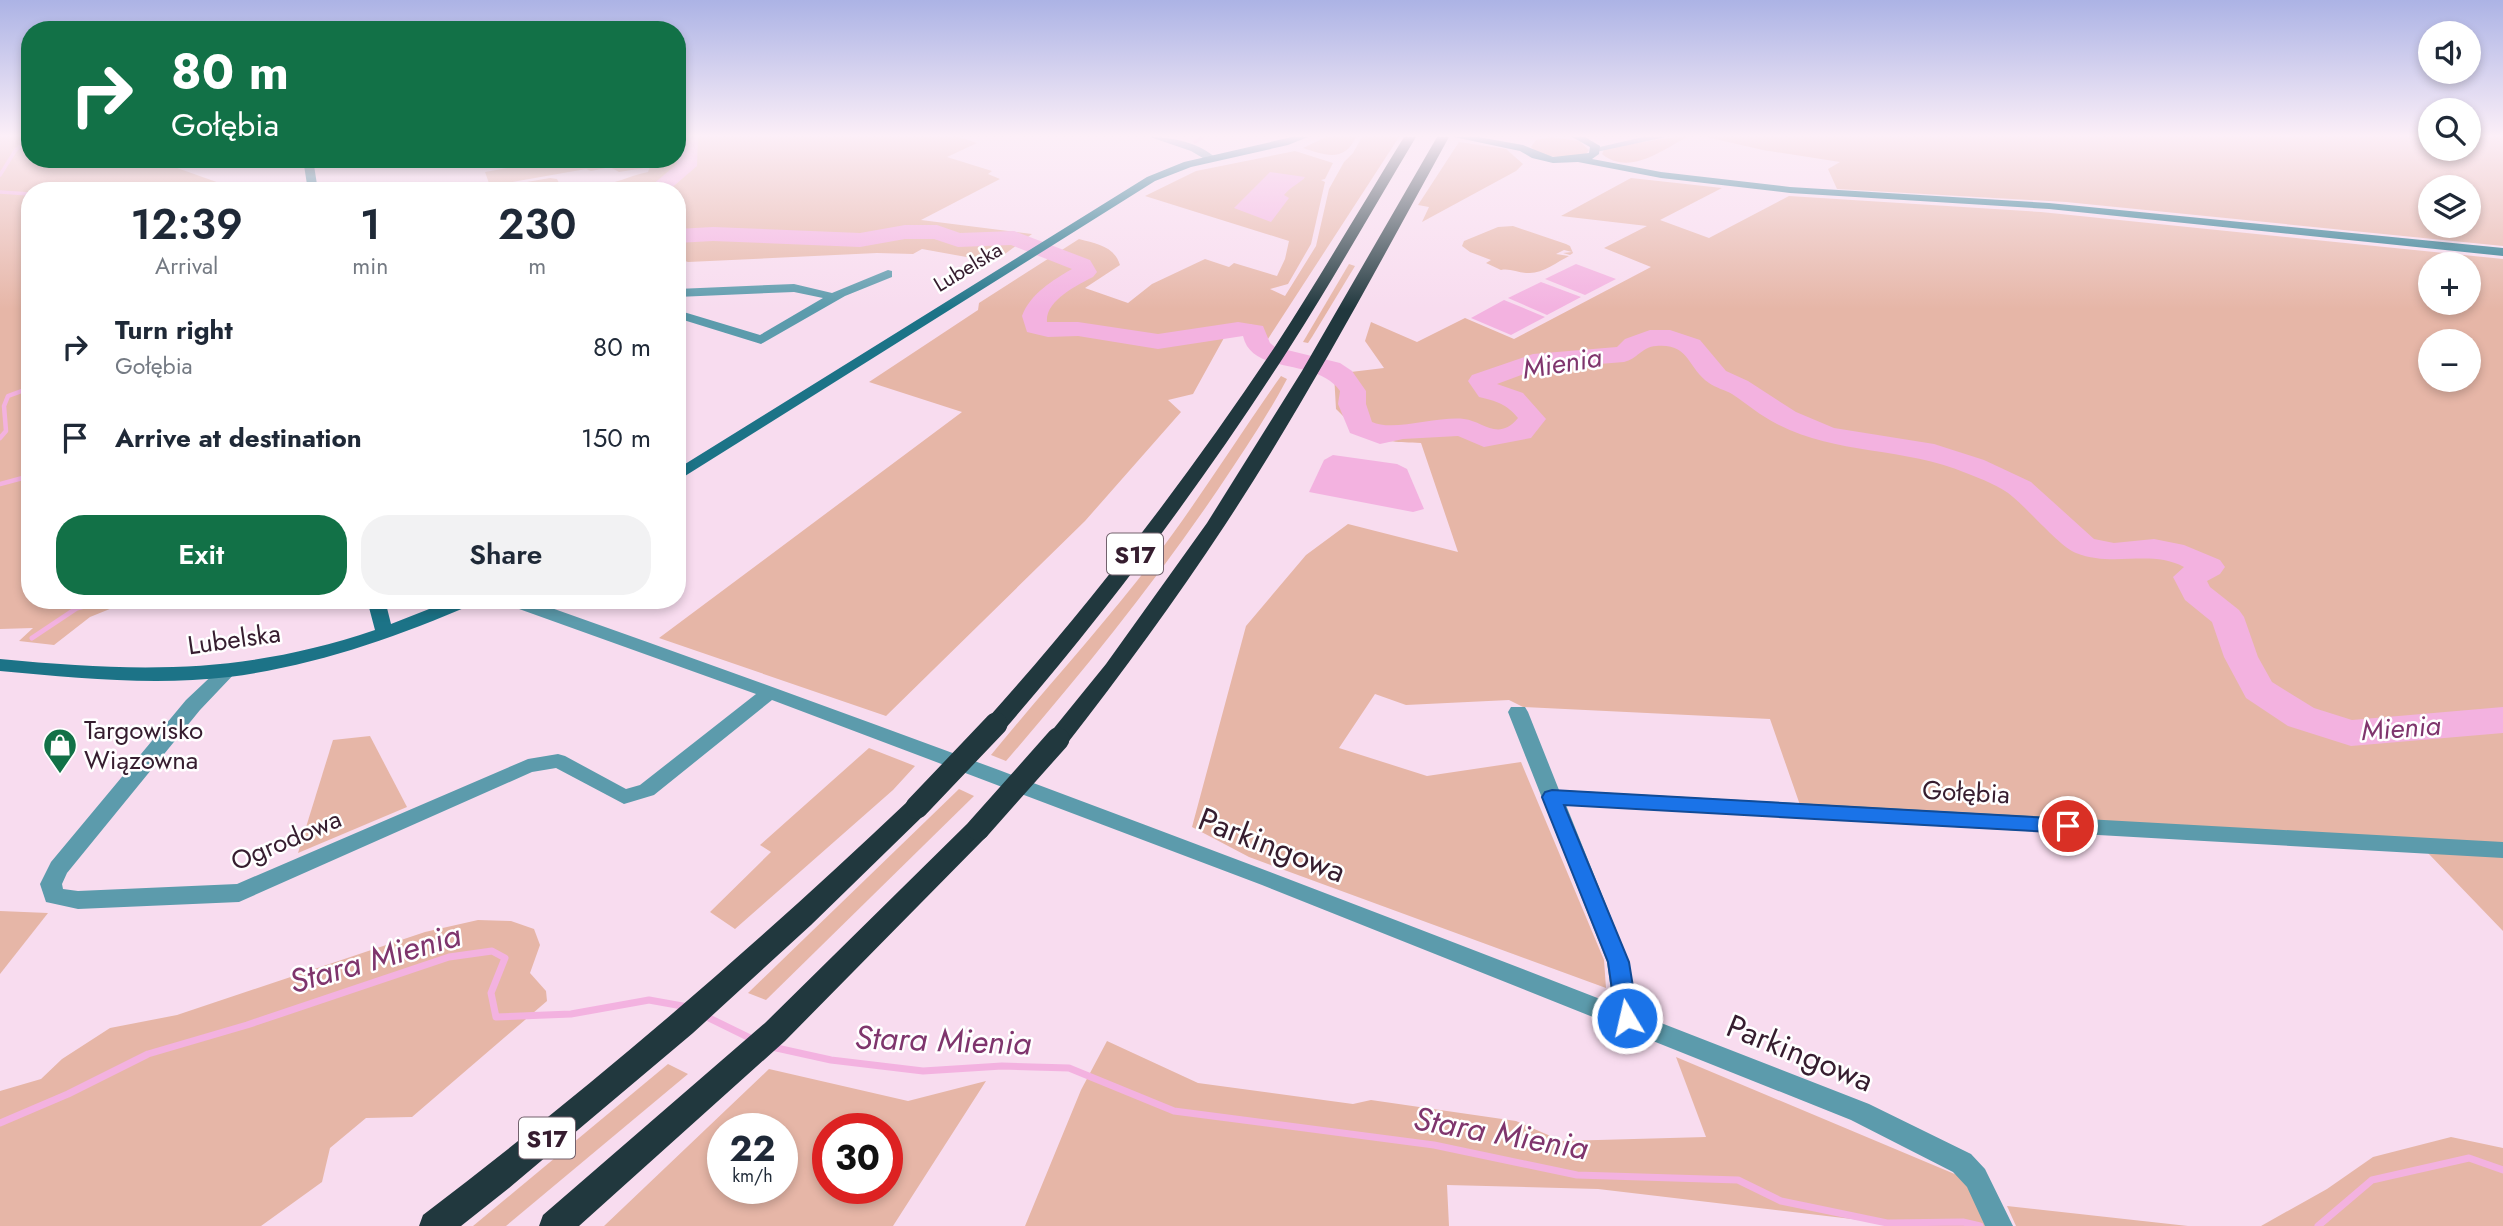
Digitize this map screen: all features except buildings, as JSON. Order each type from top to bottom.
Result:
[{"type":"highway","name":"S17","points":[[435,1226],[656,1047],[778,939],[917,807],[996,724],[1099,603],[1263,376],[1376,194]]},
{"type":"highway","name":"S17","points":[[555,1226],[686,1112],[846,963],[978,829],[1102,687],[1160,609],[1249,472],[1411,194]]},
{"type":"main road","name":"Lubelska","points":[[686,470],[1129,194]]},
{"type":"main road","points":[[1858,194],[2049,206],[2503,252]]},
{"type":"main road","points":[[378,609],[385,634]]},
{"type":"main road","name":"Lubelska","points":[[0,665],[64,671],[228,671],[385,634],[445,609]]},
{"type":"street","points":[[686,317],[761,340],[855,286],[870,284],[888,274]]},
{"type":"street","points":[[686,293],[794,288],[834,297]]},
{"type":"street","name":"Parkingowa","points":[[536,609],[770,692],[1270,879],[1860,1112],[1962,1163],[1976,1178],[1999,1226]]},
{"type":"street","name":"Ogrodowa","points":[[228,671],[189,711],[59,868],[51,884],[54,896],[78,900],[239,893],[528,766],[558,761],[624,797],[634,796],[647,790],[770,692]]},
{"type":"street","points":[[1518,712],[1618,962],[1627,1018]]},
{"type":"street","name":"Gołębia","points":[[1552,797],[2503,850]]},
{"type":"shaded area","points":[[0,194],[21,194],[21,609],[110,609],[90,617],[54,645],[19,641],[33,628],[0,629]]},
{"type":"shaded area","points":[[686,194],[971,194],[921,220],[1032,234],[994,262],[922,249],[913,254],[877,253],[688,262]]},
{"type":"shaded area","points":[[1248,194],[1285,194],[1289,198],[1271,222],[1234,208]]},
{"type":"shaded area","points":[[1322,194],[1311,244],[1288,284],[1270,289],[1285,296],[1316,246],[1328,194],[1362,194],[1266,342],[1250,324],[1230,327],[1193,394],[1168,400],[1181,412],[1085,521],[886,716],[659,638],[962,412],[869,382],[978,310],[979,303],[1079,239],[1109,250],[1120,265],[1085,288],[1128,303],[1152,284],[1205,259],[1229,267],[1234,263],[1277,276],[1289,241],[1145,196]]},
{"type":"shaded area","points":[[1425,194],[1473,194],[1422,222],[1429,207],[1418,205]]},
{"type":"shaded area","points":[[1601,194],[1710,194],[1660,220],[1709,238],[1789,196],[2041,212],[2434,252],[2418,252],[2418,315],[2481,315],[2481,257],[2503,259],[2503,844],[1800,805],[1770,719],[1523,707],[1509,700],[1406,705],[1375,694],[1339,748],[1427,776],[1521,762],[1604,960],[1606,988],[1249,857],[1192,827],[1246,626],[1306,555],[1348,524],[1458,552],[1421,443],[1374,438],[1357,428],[1336,409],[1334,374],[1384,368],[1365,341],[1371,322],[1417,342],[1465,318],[1514,339],[1651,267],[1604,248],[1647,226],[1561,216]]},
{"type":"shaded area","points":[[1929,194],[2418,194],[2418,237],[2066,202]]},
{"type":"shaded area","points":[[2481,194],[2503,194],[2503,246],[2424,238],[2481,238]]},
{"type":"shaded area","points":[[1513,226],[1566,244],[1573,253],[1563,253],[1572,252],[1564,250],[1556,254],[1569,256],[1544,270],[1524,273],[1501,270],[1486,263],[1491,260],[1462,246],[1464,241],[1498,227]]},
{"type":"shaded area","points":[[1349,264],[1355,266],[1308,343],[1303,342]]},
{"type":"shaded area","points":[[1576,264],[1616,279],[1585,295],[1545,279]]},
{"type":"shaded area","points":[[1541,282],[1581,297],[1547,315],[1508,298]]},
{"type":"shaded area","points":[[1504,300],[1545,317],[1511,335],[1471,318]]},
{"type":"shaded area","points":[[1281,376],[1287,379],[1254,434],[1194,524],[1143,593],[1006,761],[991,755],[1154,559]]},
{"type":"shaded area","points":[[1333,455],[1397,464],[1407,469],[1424,509],[1413,512],[1309,492],[1324,460]]},
{"type":"shaded area","points":[[370,736],[407,807],[298,853],[333,740]]},
{"type":"shaded area","points":[[869,748],[915,766],[893,790],[735,929],[710,912],[771,852],[760,845]]},
{"type":"shaded area","points":[[959,789],[974,796],[766,1000],[748,993]]},
{"type":"shaded area","points":[[2427,852],[2503,856],[2503,931]]},
{"type":"shaded area","points":[[0,911],[48,913],[0,974]]},
{"type":"shaded area","points":[[478,920],[511,921],[534,929],[540,945],[530,973],[546,991],[547,1001],[412,1117],[366,1118],[330,1148],[322,1182],[261,1226],[0,1226],[0,1091],[41,1079],[62,1059],[110,1028],[177,1015],[425,932]]},
{"type":"shaded area","points":[[1107,1041],[1198,1083],[1353,1104],[1371,1100],[1516,1121],[1562,1141],[1706,1137],[1676,1057],[1957,1175],[1974,1193],[1988,1226],[1911,1226],[1598,1189],[1447,1185],[1449,1226],[1025,1226],[1081,1090]]},
{"type":"shaded area","points":[[668,1064],[688,1074],[506,1226],[473,1226]]},
{"type":"shaded area","points":[[769,1069],[908,1101],[986,1081],[893,1226],[604,1226],[707,1128],[707,1204],[798,1204],[798,1113],[723,1113]]},
{"type":"shaded area","points":[[2451,1137],[2503,1148],[2503,1226],[2261,1226],[2327,1189],[2373,1157]]},
{"type":"shaded area","points":[[2007,1206],[2188,1226],[2016,1226]]},
{"type":"waterway","name":"Mienia","points":[[686,236],[713,234],[860,240],[905,232],[937,232],[958,240],[1014,238],[1082,265],[1085,272],[1064,284],[1041,303],[1034,316],[1036,327],[1078,329],[1158,342],[1248,329],[1254,331],[1258,347],[1266,352],[1331,369],[1343,377],[1353,391],[1352,404],[1360,427],[1380,436],[1403,431],[1463,427],[1484,439],[1521,432],[1532,419],[1527,412],[1514,399],[1488,391],[1481,381],[1533,362],[1624,354],[1634,344],[1650,338],[1670,338],[1691,345],[1717,377],[1739,387],[1786,418],[1827,435],[1934,453],[1974,466],[2021,488],[2084,546],[2114,552],[2154,548],[2184,554],[2209,567],[2189,577],[2197,593],[2227,617],[2241,657],[2259,690],[2301,717],[2351,733],[2503,720]]},
{"type":"waterway","name":"Stara Mienia","points":[[0,438],[6,431],[4,406],[8,396],[21,391]]},
{"type":"waterway","name":"Stara Mienia","points":[[0,484],[21,478]]},
{"type":"waterway","name":"Stara Mienia","points":[[32,638],[76,609]]},
{"type":"waterway","name":"Stara Mienia","points":[[0,1123],[68,1094],[148,1054],[247,1025],[449,957],[492,951],[505,958],[491,993],[496,1017],[571,1014],[649,1000],[688,1007]]},
{"type":"waterway","name":"Stara Mienia","points":[[703,1015],[754,1040]]},
{"type":"waterway","name":"Stara Mienia","points":[[772,1047],[831,1060],[923,1071],[1002,1066],[1069,1068],[1174,1111],[1434,1145],[1577,1175],[1738,1180],[1781,1201],[1887,1223],[1963,1222],[1980,1226]]},
{"type":"waterway","name":"Stara Mienia","points":[[2318,1226],[2372,1180],[2469,1158],[2503,1170]]},
{"type":"place","name":"Targowisko Wiązowna","points":[[60,775]]},
{"type":"route","points":[[1627,1018],[1618,962],[1552,797],[2068,826]]}]
